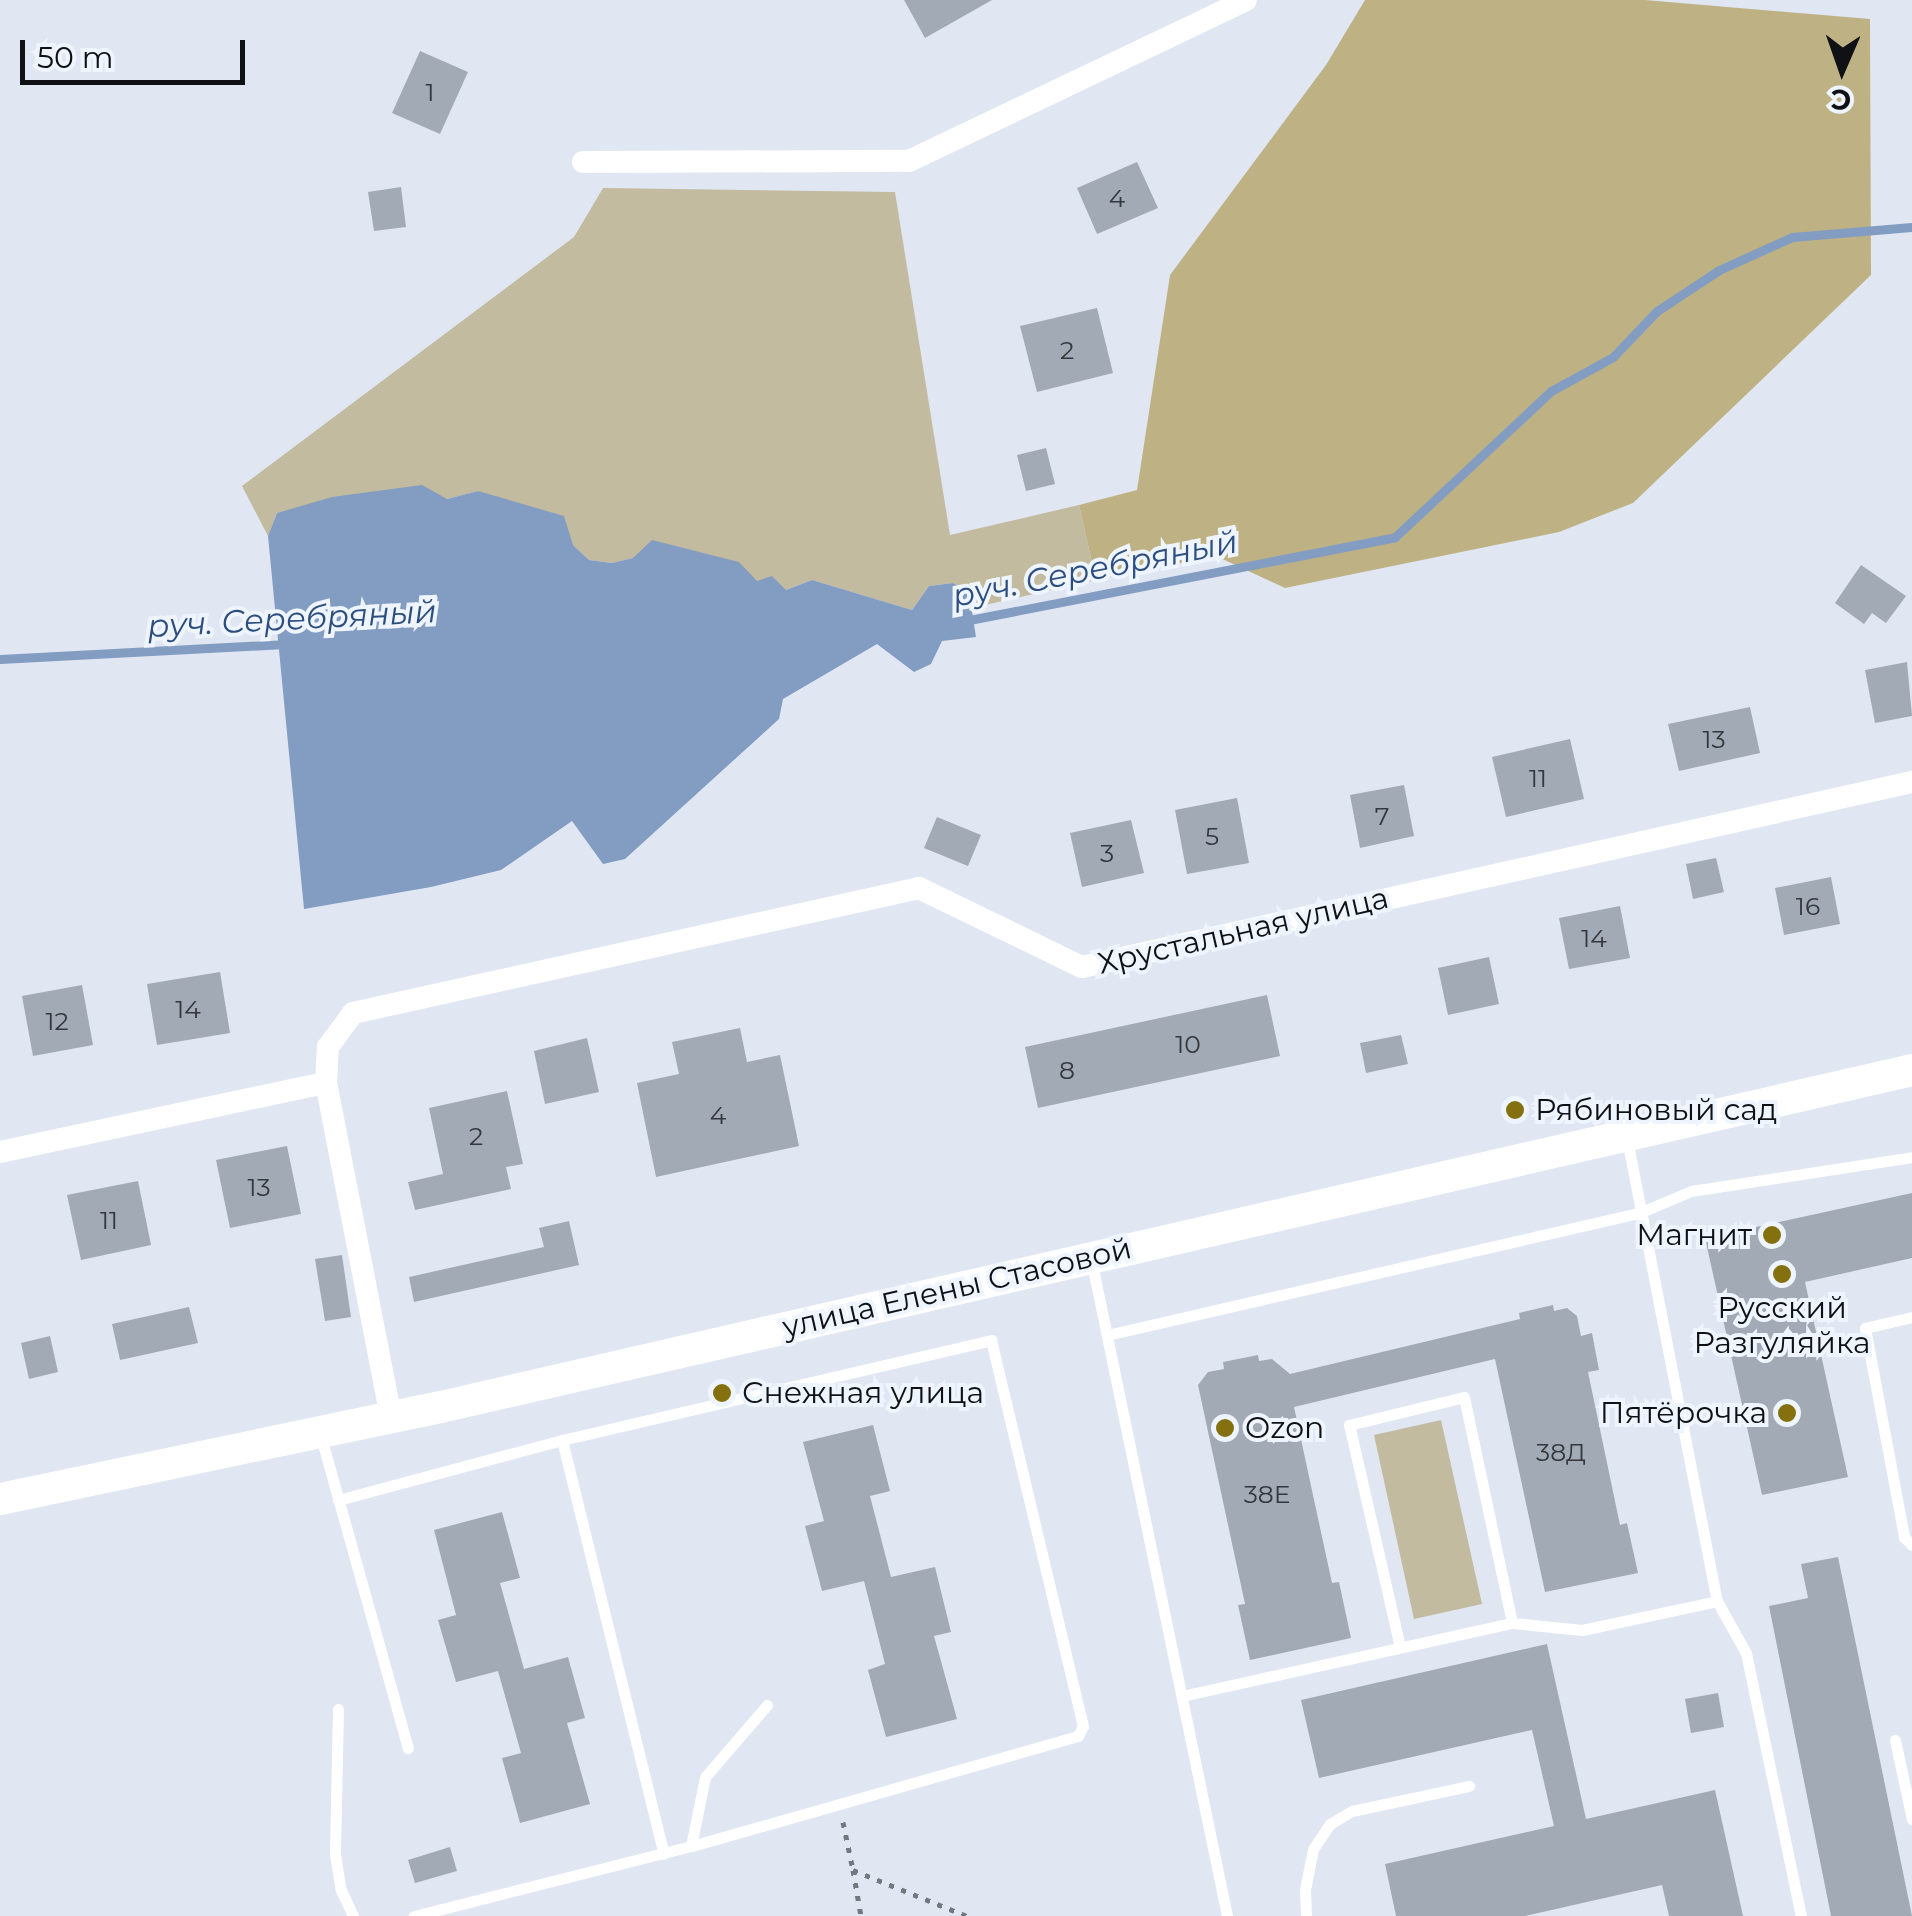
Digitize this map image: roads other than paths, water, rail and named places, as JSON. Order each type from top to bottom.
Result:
[{"type":"main road","name":"улица Елены Стасовой","points":[[0,1499],[320,1433],[1912,1070]]},
{"type":"street","points":[[583,162],[909,161],[1246,0]]},
{"type":"street","name":"Хрустальная улица","points":[[326,1083],[328,1047],[353,1013],[919,888],[1082,966],[1912,782]]},
{"type":"street","points":[[0,1152],[326,1083],[391,1417]]},
{"type":"lane","points":[[1626,1138],[1717,1601],[1746,1653],[1801,1916]]},
{"type":"lane","points":[[1107,1335],[1638,1213],[1690,1191],[1912,1157]]},
{"type":"lane","points":[[1091,1258],[1227,1916]]},
{"type":"lane","points":[[1912,1318],[1865,1328],[1904,1537],[1912,1545]]},
{"type":"lane","points":[[338,1500],[562,1440],[991,1340],[1083,1726],[1078,1736],[664,1854],[414,1916]]},
{"type":"lane","points":[[1400,1647],[1350,1425],[1464,1398],[1512,1624]]},
{"type":"lane","points":[[320,1433],[408,1748]]},
{"type":"lane","points":[[562,1440],[664,1854]]},
{"type":"lane","points":[[1182,1696],[1512,1624],[1582,1630],[1717,1601]]},
{"type":"lane","points":[[691,1846],[705,1777],[766,1705]]},
{"type":"lane","points":[[338,1709],[334,1854],[341,1890],[353,1916]]},
{"type":"lane","points":[[1894,1740],[1912,1819]]},
{"type":"lane","points":[[1306,1916],[1305,1890],[1313,1849],[1330,1824],[1352,1811],[1469,1786]]},
{"type":"water","points":[[422,485],[447,499],[478,491],[564,516],[573,545],[589,560],[612,563],[633,558],[652,540],[739,562],[757,581],[772,576],[786,590],[812,580],[912,610],[929,586],[953,583],[969,592],[976,637],[942,641],[931,664],[914,672],[877,644],[783,699],[779,719],[625,859],[603,864],[572,821],[501,870],[431,887],[304,909],[268,536],[277,513],[332,497]]},
{"type":"waterway","name":"руч. Серебряный","points":[[964,621],[1395,537],[1551,391],[1613,357],[1657,311],[1719,270],[1792,237],[1912,227]]},
{"type":"waterway","name":"руч. Серебряный","points":[[0,659],[289,644]]},
{"type":"place","name":"Рябиновый сад","points":[[1515,1110]]},
{"type":"place","name":"Магнит","points":[[1772,1235]]},
{"type":"place","name":"Русский Разгуляйка","points":[[1782,1274]]},
{"type":"place","name":"Снежная улица","points":[[722,1393]]},
{"type":"place","name":"Пятёрочка","points":[[1787,1413]]},
{"type":"place","name":"Ozon","points":[[1225,1428]]}]
